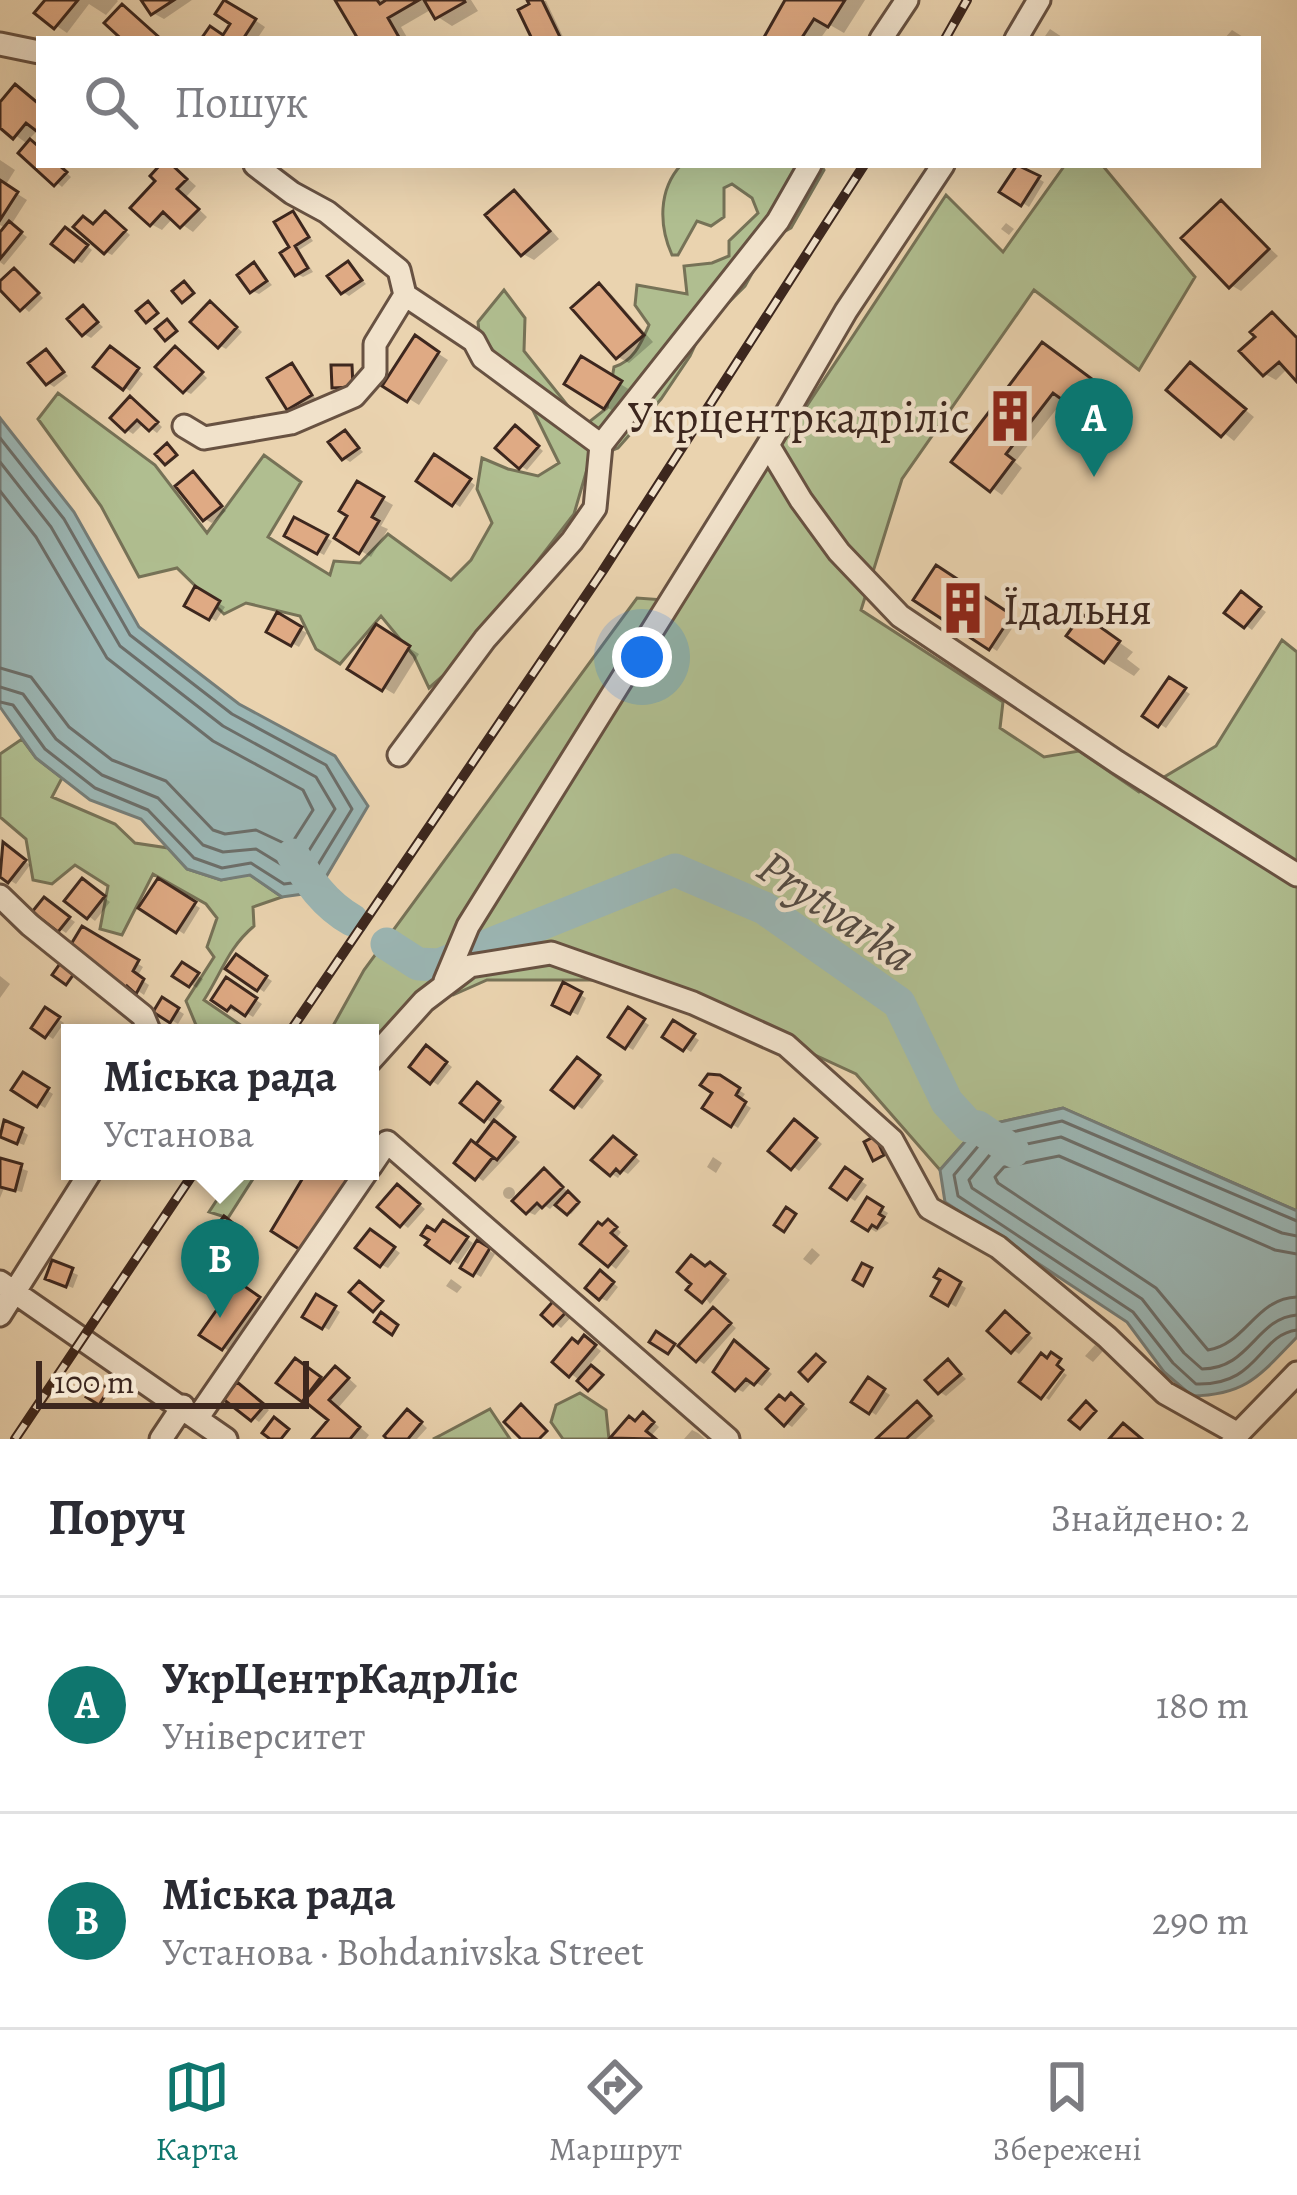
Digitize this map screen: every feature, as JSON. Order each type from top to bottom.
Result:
[{"type":"street","points":[[883,36],[907,0]]},
{"type":"street","points":[[1018,36],[1039,0]]},
{"type":"street","points":[[0,44],[36,51]]},
{"type":"street","points":[[259,168],[327,212],[398,270],[405,295],[474,341],[483,358],[601,445]]},
{"type":"street","points":[[399,755],[485,639],[572,541],[595,508],[601,445],[778,221],[808,168]]},
{"type":"street","points":[[447,977],[459,942],[768,445],[845,311],[942,168]]},
{"type":"street","points":[[184,426],[204,438],[291,423],[354,396],[375,372],[375,344],[405,295]]},
{"type":"street","points":[[768,445],[801,500],[859,578],[900,616],[1297,875]]},
{"type":"street","points":[[0,896],[146,1024]]},
{"type":"street","points":[[379,1051],[447,977],[470,966],[550,953],[693,1004],[787,1046],[892,1140],[929,1208],[998,1247],[1166,1393],[1235,1437],[1297,1373]]},
{"type":"street","points":[[379,1134],[728,1439]]},
{"type":"street","points":[[379,1153],[387,1142]]},
{"type":"street","points":[[0,1315],[8,1287],[85,1180]]},
{"type":"street","points":[[161,1439],[190,1412],[360,1180]]},
{"type":"street","points":[[8,1287],[226,1439]]},
{"type":"green space","points":[[679,168],[824,170],[791,228],[771,239],[745,286],[703,328],[661,399],[618,448],[590,459],[574,514],[461,660],[429,688],[414,656],[381,616],[340,664],[316,649],[300,616],[246,603],[224,614],[177,568],[139,577],[101,506],[38,419],[58,393],[155,465],[207,533],[264,455],[301,482],[268,537],[330,575],[334,561],[360,563],[388,534],[451,580],[471,560],[492,523],[477,489],[482,458],[538,476],[559,463],[523,390],[479,332],[478,322],[504,290],[525,318],[524,351],[584,426],[607,408],[614,367],[632,356],[649,325],[635,305],[637,285],[687,294],[684,266],[729,256],[729,241],[758,213],[752,198],[732,184],[724,188],[724,217],[711,226],[697,221],[678,255],[672,255],[663,208]]},
{"type":"green space","points":[[1063,168],[1105,168],[1195,277],[1139,370],[1034,290],[902,479],[861,610],[1003,702],[1000,728],[1044,757],[1079,751],[1139,792],[1216,746],[1282,640],[1297,652],[1297,1211],[1063,1108],[978,1127],[940,1170],[856,1074],[624,967],[615,980],[487,980],[453,995],[428,986],[379,1044],[379,1024],[334,1024],[364,970],[637,598],[678,601],[946,195],[1003,252]]},
{"type":"green space","points":[[22,739],[36,758],[62,778],[52,797],[115,824],[135,843],[168,848],[187,869],[221,880],[249,874],[282,897],[253,907],[254,926],[232,952],[204,1000],[239,1024],[196,1024],[186,1001],[214,957],[207,947],[217,918],[206,904],[153,874],[122,935],[100,929],[108,886],[75,865],[52,884],[33,880],[26,839],[0,817],[0,754]]},
{"type":"green space","points":[[230,1180],[252,1180],[228,1218],[209,1212]]},
{"type":"green space","points":[[580,1393],[606,1410],[609,1439],[563,1439],[551,1422],[556,1405]]},
{"type":"green space","points":[[490,1409],[510,1439],[433,1439],[441,1435]]},
{"type":"water","points":[[0,418],[74,512],[139,627],[239,704],[335,756],[368,806],[317,892],[282,897],[250,875],[221,880],[187,869],[141,819],[90,800],[36,758],[0,707]]},
{"type":"water","points":[[1063,1108],[1297,1211],[1297,1337],[1251,1380],[1226,1392],[1192,1396],[1164,1372],[1127,1322],[945,1202],[940,1170],[978,1127]]},
{"type":"building","points":[[45,0],[78,0],[54,29],[34,13]]},
{"type":"building","points":[[141,0],[174,0],[151,15]]},
{"type":"building","points":[[224,0],[256,19],[245,36],[203,36],[210,26],[223,35],[230,24],[215,14]]},
{"type":"building","points":[[335,0],[377,0],[380,4],[419,0],[388,18],[398,36],[356,36]]},
{"type":"building","points":[[424,0],[464,0],[465,2],[435,19]]},
{"type":"building","points":[[527,0],[542,0],[560,36],[531,36],[518,10],[529,4]]},
{"type":"building","points":[[785,0],[845,0],[828,27],[814,19],[803,36],[765,36]]},
{"type":"building","points":[[122,4],[158,36],[118,36],[104,23]]},
{"type":"building","points":[[15,84],[36,102],[36,131],[26,123],[13,139],[0,128],[0,102]]},
{"type":"building","points":[[30,139],[36,144],[36,168],[67,172],[54,186],[18,153]]},
{"type":"building","points":[[157,168],[175,168],[187,179],[177,189],[199,209],[180,228],[163,212],[150,226],[130,208],[155,181],[150,176]]},
{"type":"building","points":[[1015,168],[1040,176],[1021,206],[999,192]]},
{"type":"building","points":[[0,180],[18,192],[0,220]]},
{"type":"building","points":[[514,190],[550,231],[521,256],[485,215]]},
{"type":"building","points":[[1221,200],[1269,249],[1229,288],[1181,238]]},
{"type":"building","points":[[105,211],[126,230],[104,254],[73,227],[83,216],[93,224]]},
{"type":"building","points":[[293,211],[309,237],[295,246],[308,268],[295,276],[280,253],[289,247],[274,222]]},
{"type":"building","points":[[9,221],[22,232],[0,259],[0,232]]},
{"type":"building","points":[[65,227],[88,245],[74,262],[51,244]]},
{"type":"building","points":[[348,261],[362,280],[341,294],[327,276]]},
{"type":"building","points":[[254,262],[267,281],[250,293],[237,275]]},
{"type":"building","points":[[14,268],[39,293],[20,311],[0,290],[0,281]]},
{"type":"building","points":[[184,281],[194,293],[182,303],[172,291]]},
{"type":"building","points":[[599,283],[644,335],[616,359],[571,308]]},
{"type":"building","points":[[148,301],[158,313],[146,323],[136,311]]},
{"type":"building","points":[[210,301],[237,327],[218,348],[190,322]]},
{"type":"building","points":[[83,305],[98,322],[82,336],[67,319]]},
{"type":"building","points":[[1272,312],[1297,338],[1297,382],[1279,362],[1263,376],[1239,351],[1255,337],[1250,332]]},
{"type":"building","points":[[167,319],[177,331],[165,341],[155,329]]},
{"type":"building","points":[[415,335],[439,352],[407,402],[382,386]]},
{"type":"building","name":"Укрцентркадріліс","points":[[1042,342],[1096,382],[1075,409],[1053,393],[1006,454],[1014,460],[990,492],[951,462]]},
{"type":"building","points":[[110,346],[139,368],[123,390],[93,367]]},
{"type":"building","points":[[175,346],[203,372],[183,393],[155,367]]},
{"type":"building","points":[[46,349],[64,372],[46,385],[28,363]]},
{"type":"building","points":[[581,356],[622,381],[604,409],[564,384]]},
{"type":"building","points":[[1190,362],[1246,409],[1221,437],[1166,390]]},
{"type":"building","points":[[292,363],[312,395],[287,410],[267,378]]},
{"type":"building","points":[[331,365],[352,365],[353,387],[332,388]]},
{"type":"building","points":[[130,396],[158,422],[149,431],[137,420],[125,432],[110,418]]},
{"type":"building","points":[[515,425],[539,446],[519,469],[495,448]]},
{"type":"building","points":[[345,430],[359,448],[342,460],[328,442]]},
{"type":"building","points":[[167,443],[177,455],[165,465],[155,454]]},
{"type":"building","points":[[434,454],[471,479],[452,506],[416,481]]},
{"type":"building","points":[[193,471],[222,506],[203,521],[175,486]]},
{"type":"building","points":[[357,481],[384,497],[372,517],[379,521],[359,554],[334,538],[347,516],[339,511]]},
{"type":"building","points":[[294,517],[328,535],[317,554],[284,536]]},
{"type":"building","name":"Їдальня","points":[[936,565],[1012,615],[989,650],[913,600]]},
{"type":"building","points":[[195,586],[220,601],[209,620],[184,606]]},
{"type":"building","points":[[1241,591],[1261,607],[1244,628],[1224,613]]},
{"type":"building","points":[[277,612],[302,627],[291,646],[266,632]]},
{"type":"building","points":[[1082,614],[1120,641],[1104,663],[1066,636]]},
{"type":"building","points":[[376,624],[410,646],[382,691],[347,669]]},
{"type":"building","points":[[1169,677],[1186,688],[1158,727],[1142,716]]},
{"type":"building","points":[[3,842],[26,860],[8,883],[0,877]]},
{"type":"building","points":[[82,878],[105,896],[87,919],[64,901]]},
{"type":"building","points":[[158,878],[196,902],[176,933],[138,908]]},
{"type":"building","points":[[44,897],[70,917],[58,932],[32,912]]},
{"type":"building","points":[[82,926],[139,960],[133,971],[144,979],[136,994],[127,986],[124,991],[70,946]]},
{"type":"building","points":[[236,954],[267,976],[257,991],[225,969]]},
{"type":"building","points":[[64,958],[78,968],[66,985],[52,975]]},
{"type":"building","points":[[182,962],[199,973],[189,987],[172,976]]},
{"type":"building","points":[[226,977],[257,998],[245,1016],[211,1000]]},
{"type":"building","points":[[563,982],[582,992],[570,1014],[552,1005]]},
{"type":"building","points":[[162,997],[179,1008],[170,1023],[153,1012]]},
{"type":"building","points":[[45,1007],[60,1017],[45,1038],[31,1028]]},
{"type":"building","points":[[628,1007],[645,1019],[625,1049],[608,1037]]},
{"type":"building","points":[[673,1020],[695,1034],[683,1051],[662,1037]]},
{"type":"building","points":[[426,1045],[447,1062],[430,1084],[409,1067]]},
{"type":"building","points":[[577,1057],[600,1075],[574,1108],[551,1090]]},
{"type":"building","points":[[23,1072],[49,1088],[37,1107],[11,1090]]},
{"type":"building","points":[[708,1074],[720,1075],[740,1088],[736,1095],[746,1102],[731,1127],[702,1108],[712,1093],[700,1085]]},
{"type":"building","points":[[477,1082],[500,1101],[484,1122],[460,1103]]},
{"type":"building","points":[[794,1119],[817,1138],[791,1170],[768,1151]]},
{"type":"building","points":[[4,1120],[23,1128],[17,1144],[0,1137]]},
{"type":"building","points":[[494,1120],[515,1137],[497,1160],[476,1144]]},
{"type":"building","points":[[613,1136],[636,1155],[620,1173],[616,1169],[610,1176],[591,1160]]},
{"type":"building","points":[[875,1136],[884,1155],[873,1161],[864,1142]]},
{"type":"building","points":[[471,1140],[493,1157],[475,1180],[454,1163]]},
{"type":"building","points":[[0,1158],[22,1164],[15,1191],[0,1187]]},
{"type":"building","points":[[845,1167],[862,1179],[847,1200],[830,1188]]},
{"type":"building","points":[[544,1168],[563,1187],[542,1208],[537,1203],[526,1214],[512,1201]]},
{"type":"building","points":[[302,1180],[351,1180],[302,1251],[271,1231]]},
{"type":"building","points":[[397,1184],[420,1204],[400,1227],[377,1207]]},
{"type":"building","points":[[568,1191],[579,1202],[567,1215],[555,1205]]},
{"type":"building","points":[[867,1197],[883,1207],[879,1214],[884,1217],[877,1228],[872,1225],[868,1231],[852,1221]]},
{"type":"building","points":[[786,1207],[796,1214],[784,1232],[774,1225]]},
{"type":"building","points":[[224,1216],[238,1227],[214,1260],[200,1249]]},
{"type":"building","points":[[608,1219],[617,1227],[611,1233],[626,1246],[608,1267],[580,1244],[598,1222],[602,1225]]},
{"type":"building","points":[[443,1220],[468,1237],[450,1263],[425,1245],[429,1240],[421,1235],[427,1226],[435,1231]]},
{"type":"building","points":[[370,1229],[395,1247],[380,1267],[355,1248]]},
{"type":"building","points":[[477,1240],[490,1248],[473,1276],[460,1268]]},
{"type":"building","points":[[691,1255],[725,1274],[702,1303],[686,1290],[691,1284],[677,1272]]},
{"type":"building","points":[[52,1260],[73,1268],[66,1287],[45,1279]]},
{"type":"building","points":[[862,1263],[872,1268],[863,1286],[853,1280]]},
{"type":"building","points":[[939,1269],[961,1282],[948,1306],[931,1296],[940,1280],[934,1277]]},
{"type":"building","points":[[600,1270],[614,1282],[599,1300],[585,1288]]},
{"type":"building","points":[[237,1281],[260,1297],[222,1350],[199,1335]]},
{"type":"building","points":[[359,1281],[383,1301],[373,1312],[349,1292]]},
{"type":"building","points":[[316,1294],[336,1306],[322,1329],[302,1317]]},
{"type":"building","points":[[557,1297],[569,1309],[553,1326],[541,1315]]},
{"type":"building","points":[[713,1307],[731,1323],[696,1362],[678,1346]]},
{"type":"building","points":[[1005,1311],[1029,1333],[1011,1353],[987,1331]]},
{"type":"building","points":[[381,1312],[398,1325],[392,1335],[374,1322]]},
{"type":"building","points":[[656,1331],[675,1344],[668,1354],[649,1342]]},
{"type":"building","points":[[584,1335],[596,1345],[569,1377],[552,1362],[572,1338],[578,1343]]},
{"type":"building","points":[[734,1340],[768,1369],[754,1385],[746,1379],[735,1391],[713,1372]]},
{"type":"building","points":[[1051,1352],[1061,1359],[1057,1365],[1063,1370],[1041,1399],[1019,1382],[1041,1353],[1047,1358]]},
{"type":"building","points":[[816,1354],[825,1362],[808,1381],[799,1372]]},
{"type":"building","points":[[295,1358],[321,1377],[302,1402],[276,1383]]},
{"type":"building","points":[[948,1359],[961,1374],[938,1394],[925,1380]]},
{"type":"building","points":[[591,1365],[603,1375],[588,1391],[577,1381]]},
{"type":"building","points":[[335,1366],[349,1378],[329,1400],[360,1427],[350,1439],[312,1439],[328,1420],[304,1401]]},
{"type":"building","points":[[868,1377],[885,1389],[869,1414],[851,1402]]},
{"type":"building","points":[[95,1381],[109,1389],[99,1405],[86,1397]]},
{"type":"building","points":[[237,1382],[265,1405],[251,1421],[223,1399]]},
{"type":"building","points":[[791,1393],[803,1404],[784,1426],[766,1409],[779,1395],[785,1400]]},
{"type":"building","points":[[917,1401],[931,1416],[906,1439],[876,1439]]},
{"type":"building","points":[[1086,1401],[1096,1411],[1080,1429],[1069,1420]]},
{"type":"building","points":[[521,1404],[547,1431],[539,1439],[521,1439],[504,1422]]},
{"type":"building","points":[[407,1409],[422,1422],[408,1439],[387,1439],[384,1436]]},
{"type":"building","points":[[643,1412],[654,1422],[646,1431],[656,1439],[610,1438],[629,1416],[635,1421]]},
{"type":"building","points":[[274,1417],[289,1429],[281,1439],[262,1433]]},
{"type":"building","points":[[1123,1423],[1142,1439],[1109,1439]]},
{"type":"waterway","name":"Prytvarka","points":[[293,855],[326,900],[352,920]]},
{"type":"waterway","name":"Prytvarka","points":[[387,944],[418,964],[439,965],[675,870],[764,908],[899,1003],[947,1102],[969,1126],[1013,1151]]},
{"type":"railway","points":[[947,36],[967,0]]},
{"type":"railway","points":[[295,1024],[602,572],[862,168]]},
{"type":"railway","points":[[15,1439],[189,1180]]},
{"type":"place","name":"Укрцентркадріліс","points":[[1010,416]]},
{"type":"place","name":"УкрЦентрКадрЛіс","points":[[1094,477]]},
{"type":"place","name":"Їдальня","points":[[963,608]]},
{"type":"place","name":"Міська рада","points":[[220,1318]]}]
